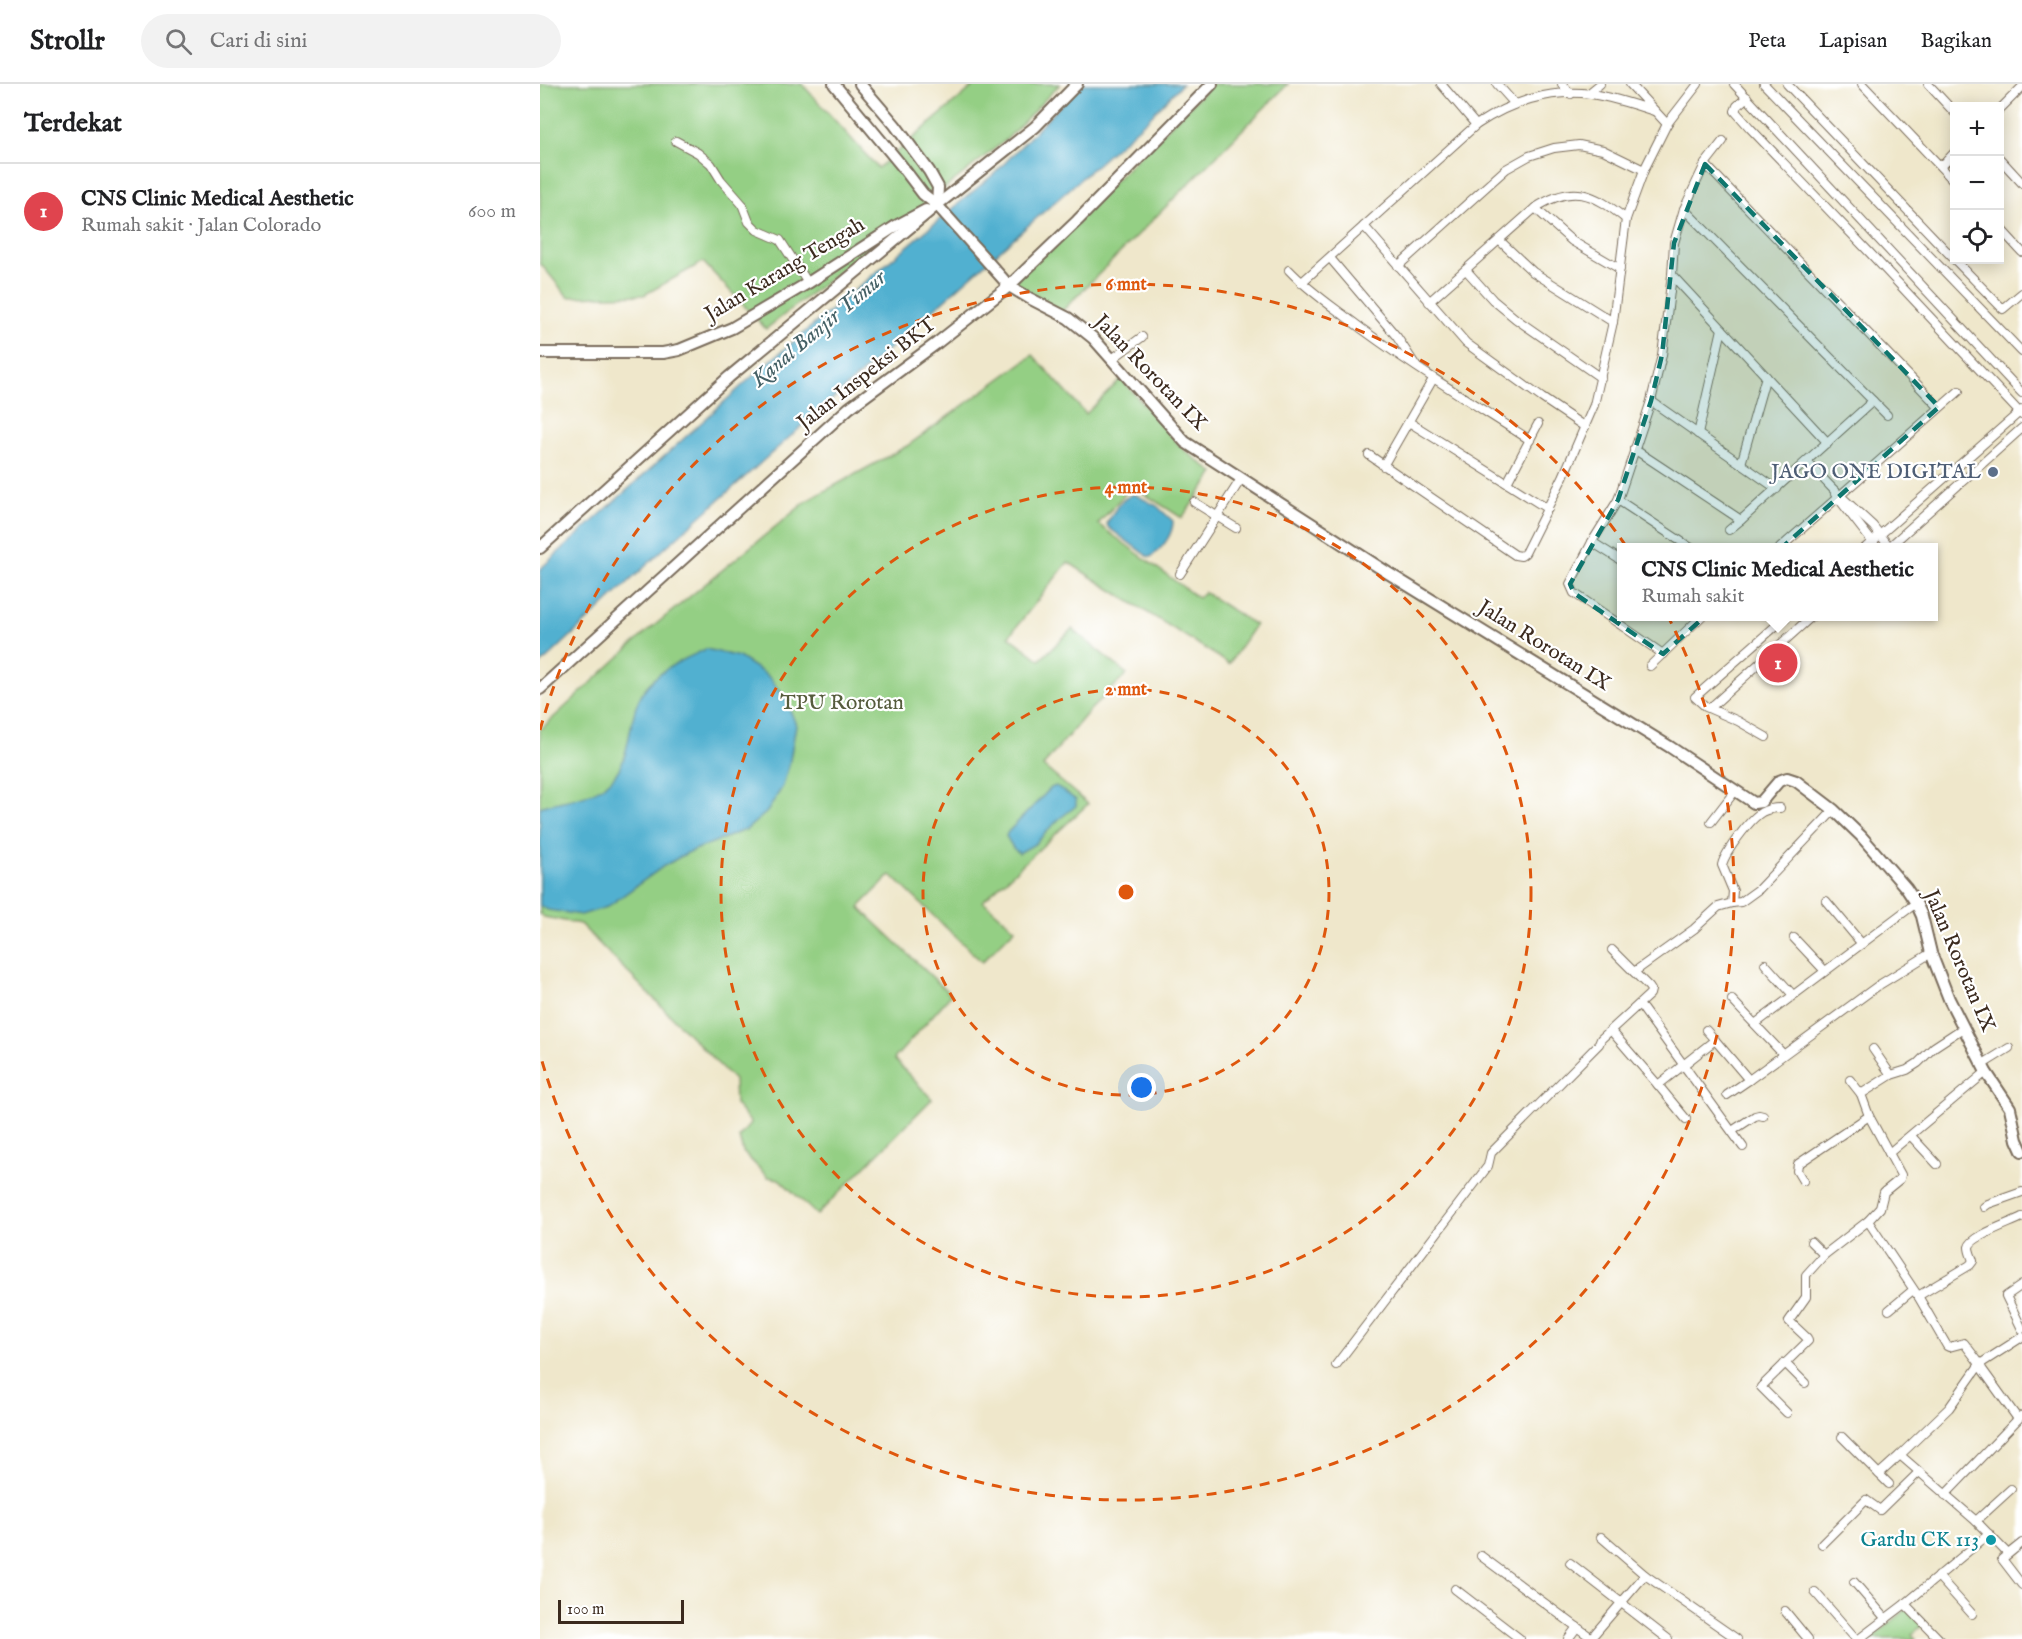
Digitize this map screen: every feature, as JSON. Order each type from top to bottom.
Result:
[{"type":"street","name":"Jalan Rorotan IX","points":[[834,84],[923,194],[937,205],[1006,283],[1068,318],[1093,338],[1185,441],[1388,573],[1670,747],[1754,803],[1759,803],[1779,781],[1787,778],[1796,781],[1834,810],[1889,866],[1916,903],[1922,916],[1930,953],[1947,993],[1984,1068],[2010,1108],[2018,1126],[2022,1151]]},
{"type":"street","points":[[860,84],[929,171],[938,187],[937,205]]},
{"type":"street","points":[[540,548],[729,377],[1035,127],[1077,84]]},
{"type":"street","name":"Jalan Inspeksi BKT","points":[[540,689],[849,408],[937,343],[1084,214],[1212,84]]},
{"type":"street","points":[[1441,84],[1476,125]]},
{"type":"street","points":[[1497,84],[1515,104]]},
{"type":"street","points":[[1562,84],[1571,94]]},
{"type":"street","points":[[1589,93],[1600,84]]},
{"type":"street","points":[[1630,84],[1667,124]]},
{"type":"street","points":[[1369,455],[1519,556],[1524,555],[1548,509],[1594,405],[1613,322],[1626,219],[1644,170],[1667,124],[1698,84]]},
{"type":"street","points":[[1734,84],[2022,393]]},
{"type":"street","points":[[1764,84],[2022,352]]},
{"type":"street","points":[[1787,84],[1950,254]]},
{"type":"street","points":[[1862,84],[1950,177]]},
{"type":"street","points":[[1928,84],[1950,108]]},
{"type":"street","points":[[2004,105],[2022,87]]},
{"type":"street","points":[[1301,283],[1476,125],[1495,112],[1544,95],[1589,93],[1654,111]]},
{"type":"street","points":[[1747,97],[1737,106],[1736,111],[2021,412],[1880,534],[1873,543]]},
{"type":"street","points":[[676,141],[698,153],[711,164],[721,180],[742,204],[748,222],[757,230],[780,240],[806,280]]},
{"type":"street","points":[[1663,654],[1578,596],[1571,589],[1570,581],[1618,500],[1651,401],[1662,355],[1674,243],[1684,209],[1705,164],[1723,141]]},
{"type":"street","points":[[1398,266],[1506,169],[1528,156],[1554,148],[1579,145],[1603,150],[1644,170]]},
{"type":"street","points":[[1941,167],[1951,156]]},
{"type":"street","points":[[2004,163],[2022,183]]},
{"type":"street","points":[[1705,164],[1939,407]]},
{"type":"street","points":[[1429,302],[1535,208],[1546,201],[1566,194],[1586,194],[1604,201],[1626,219]]},
{"type":"street","name":"Jalan Karang Tengah","points":[[540,353],[663,353],[679,350],[732,328],[896,226],[937,205]]},
{"type":"street","points":[[1535,208],[1572,241],[1620,269]]},
{"type":"street","points":[[1684,209],[1887,415]]},
{"type":"street","points":[[1364,226],[1466,343],[1542,399],[1586,427]]},
{"type":"street","points":[[2004,232],[2022,252]]},
{"type":"street","points":[[1499,240],[1533,272],[1613,322]]},
{"type":"street","points":[[1869,252],[1881,242]]},
{"type":"street","points":[[1330,258],[1402,343],[1416,368]]},
{"type":"street","points":[[1960,264],[2003,309],[2022,293]]},
{"type":"street","points":[[1289,270],[1301,283],[1384,346],[1530,440]]},
{"type":"street","points":[[1466,270],[1493,300],[1516,319],[1601,378]]},
{"type":"street","points":[[1672,275],[1827,443]]},
{"type":"street","points":[[1698,434],[1722,329]]},
{"type":"street","points":[[1112,359],[1143,337]]},
{"type":"street","points":[[1741,464],[1766,376]]},
{"type":"street","points":[[1383,465],[1432,379]]},
{"type":"street","points":[[1785,543],[1836,493],[1959,391]]},
{"type":"street","points":[[1651,401],[1777,489]]},
{"type":"street","points":[[1729,530],[1874,401]]},
{"type":"street","points":[[1409,422],[1548,509]]},
{"type":"street","points":[[1507,483],[1538,424]]},
{"type":"street","points":[[1893,543],[2022,428]]},
{"type":"street","points":[[1634,450],[1741,520]]},
{"type":"street","points":[[1807,462],[1880,534],[1886,543]]},
{"type":"street","points":[[1180,574],[1241,479]]},
{"type":"street","points":[[1836,493],[1869,543]]},
{"type":"street","points":[[1618,500],[1683,543]]},
{"type":"street","points":[[1194,502],[1236,528]]},
{"type":"street","points":[[1893,523],[1903,534]]},
{"type":"street","points":[[1592,542],[1617,558]]},
{"type":"street","points":[[1650,666],[1697,621]]},
{"type":"street","points":[[1766,737],[1710,708],[1695,697],[1780,621]]},
{"type":"street","points":[[1710,708],[1806,621]]},
{"type":"street","points":[[1710,822],[1735,790]]},
{"type":"street","points":[[1732,903],[1733,891],[1722,862],[1728,851],[1756,817],[1768,810],[1780,808]]},
{"type":"street","points":[[1634,972],[1694,929],[1718,907],[1741,902],[1759,888],[1834,810]]},
{"type":"street","points":[[1826,901],[1862,944]]},
{"type":"street","points":[[1755,1024],[1916,903]]},
{"type":"street","points":[[1794,938],[1825,971]]},
{"type":"street","points":[[1336,1365],[1488,1166],[1491,1153],[1600,1044],[1601,1040],[1650,994],[1651,988],[1611,950]]},
{"type":"street","points":[[1727,1095],[1879,985],[1930,953]]},
{"type":"street","points":[[1765,964],[1793,995]]},
{"type":"street","points":[[1732,1000],[1783,1054]]},
{"type":"street","points":[[1643,1009],[1743,1147]]},
{"type":"street","points":[[1861,1094],[1891,1075],[1907,1070],[1918,1063],[1934,1047],[1963,1028]]},
{"type":"street","points":[[1706,1030],[1749,1080]]},
{"type":"street","points":[[1614,1034],[1686,1119]]},
{"type":"street","points":[[1658,1085],[1715,1040]]},
{"type":"street","points":[[1890,1153],[2008,1048]]},
{"type":"street","points":[[1873,1049],[1891,1075]]},
{"type":"street","points":[[1787,1413],[1761,1387],[1808,1341],[1789,1321],[1806,1297],[1806,1275],[1824,1255],[1868,1221],[1880,1207],[1884,1192],[1901,1175],[1869,1116],[1861,1094],[1851,1080]]},
{"type":"street","points":[[1732,1131],[1755,1116],[1763,1116]]},
{"type":"street","points":[[1803,1181],[1797,1171],[1798,1164],[1869,1116]]},
{"type":"street","points":[[1911,1136],[1937,1164]]},
{"type":"street","points":[[1984,1208],[1988,1204],[2022,1192]]},
{"type":"street","points":[[1888,1310],[1970,1265],[1974,1261],[1969,1247],[1970,1243],[1989,1231],[2001,1228],[2022,1217]]},
{"type":"street","points":[[1868,1221],[1916,1293],[1948,1347],[1964,1343],[2020,1417],[1946,1495]]},
{"type":"street","points":[[1811,1242],[1824,1255]]},
{"type":"street","points":[[2022,1285],[2006,1296],[2022,1329]]},
{"type":"street","points":[[1879,1474],[1949,1408],[1980,1364],[2022,1337]]},
{"type":"street","points":[[1785,1362],[1805,1383]]},
{"type":"street","points":[[1842,1437],[1889,1484]]},
{"type":"street","points":[[1900,1455],[1976,1521],[2008,1554]]},
{"type":"street","points":[[1822,1544],[1866,1500],[1880,1510],[1919,1472]]},
{"type":"street","points":[[1976,1521],[2011,1489]]},
{"type":"street","points":[[1815,1592],[1857,1639],[1905,1604],[1989,1533]]},
{"type":"street","points":[[1601,1537],[1646,1575],[1737,1639]]},
{"type":"street","points":[[2022,1543],[2002,1558],[2002,1562],[2022,1585]]},
{"type":"street","points":[[1481,1556],[1592,1639],[1646,1575]]},
{"type":"street","points":[[1570,1563],[1668,1639]]},
{"type":"street","points":[[1938,1576],[1972,1614]]},
{"type":"street","points":[[1854,1582],[1886,1619]]},
{"type":"street","points":[[1455,1589],[1520,1639]]},
{"type":"street","points":[[1905,1604],[1939,1639]]},
{"type":"street","points":[[1785,1611],[1808,1639]]},
{"type":"street","points":[[1568,1639],[1577,1627]]},
{"type":"highlighted area","points":[[1705,164],[1939,407],[1663,654],[1574,593],[1570,584],[1618,500],[1651,401],[1662,355],[1674,243]]},
{"type":"green space","points":[[540,84],[802,84],[878,168],[976,84],[1060,84],[1007,139],[766,329],[703,262],[644,295],[568,297],[540,263]]},
{"type":"green space","points":[[1212,84],[1288,84],[1060,313],[1009,286]]},
{"type":"green space","name":"TPU Rorotan","points":[[1033,355],[1086,414],[1121,379],[1184,450],[1214,473],[1182,518],[1132,486],[1098,524],[1198,598],[1204,592],[1255,625],[1229,664],[1068,562],[1009,636],[1040,660],[1072,629],[1127,674],[1090,710],[1043,766],[1088,804],[983,901],[1015,929],[982,962],[891,875],[859,907],[951,995],[894,1059],[932,1099],[817,1215],[779,1179],[768,1177],[743,1152],[739,1137],[751,1123],[735,1104],[734,1080],[580,924],[544,917],[540,914],[540,730],[644,634],[808,500],[907,446]]},
{"type":"green space","points":[[1909,1607],[1926,1623],[1912,1634],[1916,1639],[1871,1639]]},
{"type":"water","name":"Kanal Banjir Timur","points":[[1081,84],[1182,84],[1147,120],[666,547],[540,665],[540,569],[757,372],[995,173]]},
{"type":"water","points":[[1134,494],[1157,506],[1173,521],[1166,541],[1151,557],[1108,527],[1107,523],[1118,506]]},
{"type":"water","points":[[706,649],[739,657],[767,675],[785,697],[796,725],[783,786],[767,812],[747,829],[687,853],[664,866],[607,907],[581,915],[548,910],[540,906],[540,807],[582,796],[605,785],[622,764],[635,709],[648,685],[668,668]]},
{"type":"water","points":[[1056,786],[1076,800],[1076,806],[1059,819],[1035,844],[1019,853],[1006,836],[1008,832],[1051,788]]},
{"type":"place","name":"JAGO ONE DIGITAL","points":[[1993,472]]},
{"type":"place","name":"CNS Clinic Medical Aesthetic","points":[[1778,663]]},
{"type":"place","name":"Gardu CK 113","points":[[1991,1540]]}]
